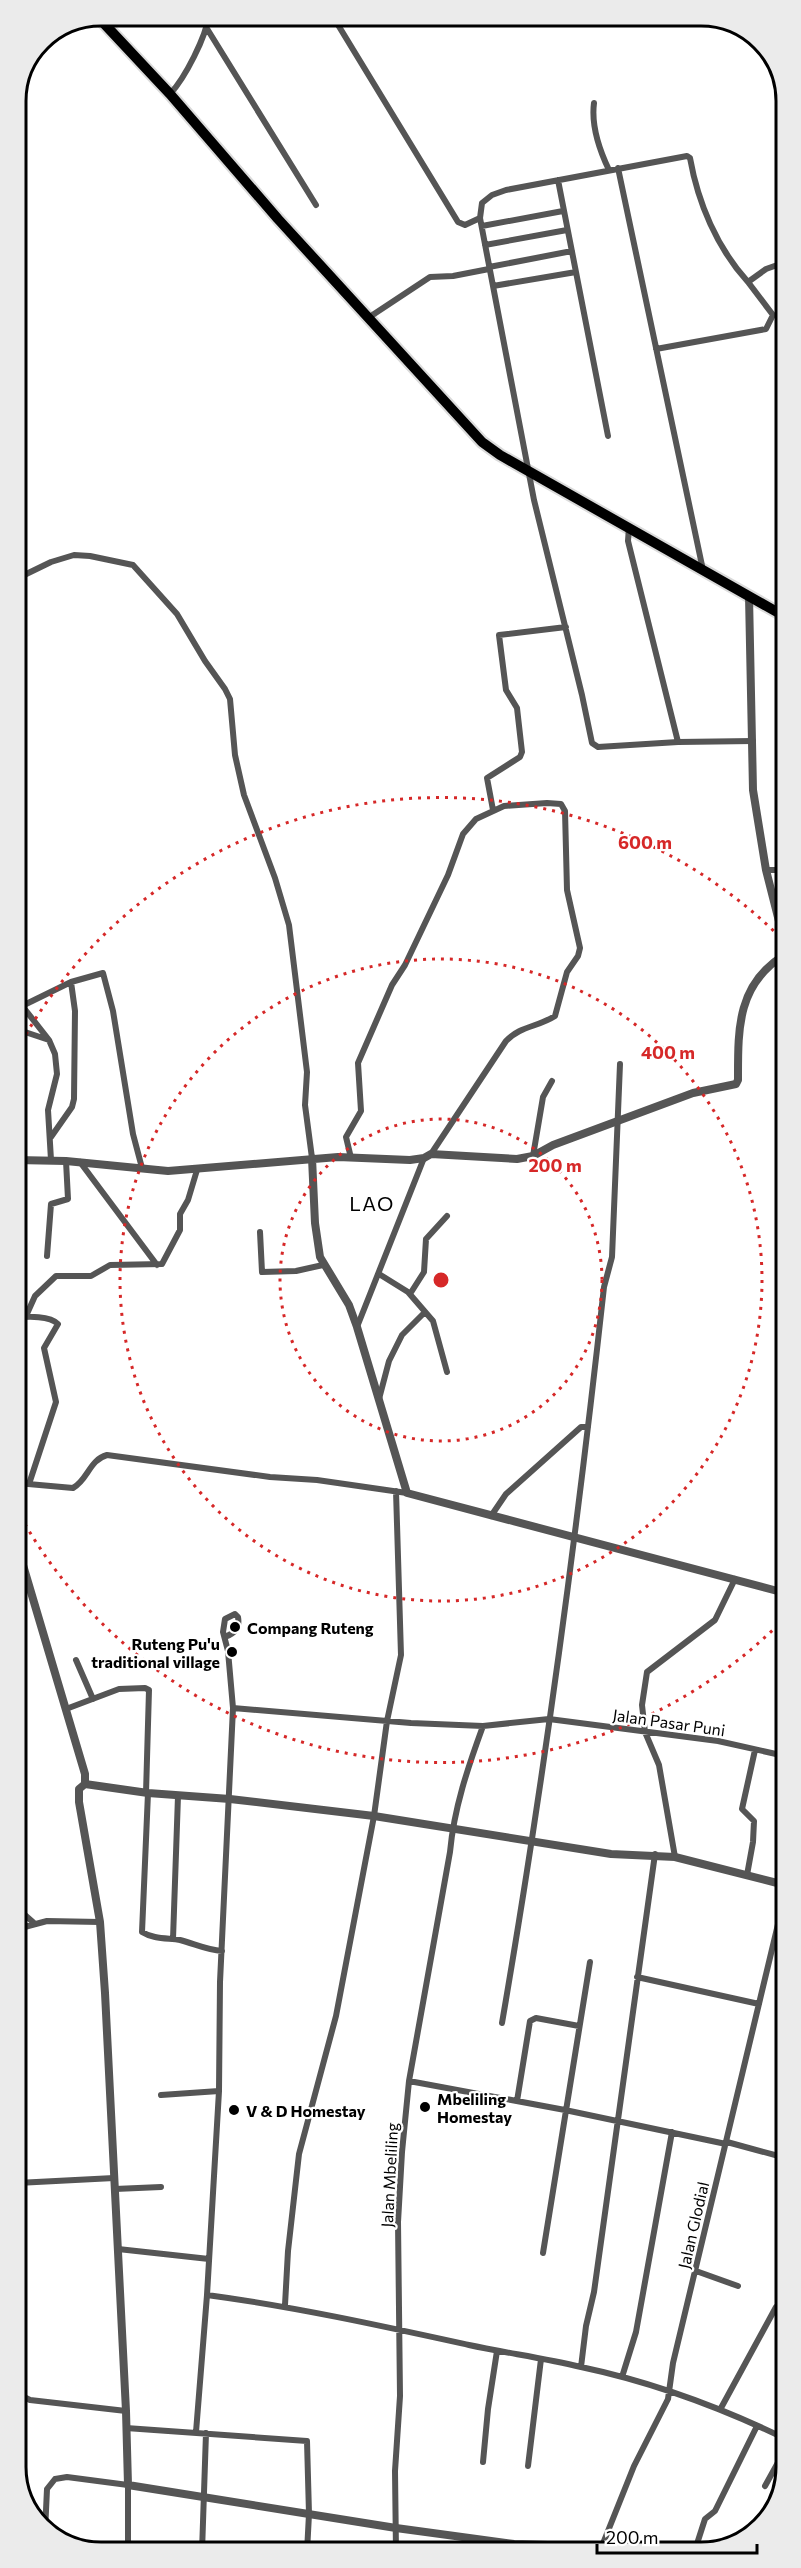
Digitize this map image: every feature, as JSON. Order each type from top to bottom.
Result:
[{"type":"highway","points":[[106,26],[482,442],[500,455],[776,611]]},
{"type":"street","points":[[339,26],[458,222],[465,225],[480,218]]},
{"type":"street","points":[[170,94],[182,80],[206,27]]},
{"type":"street","points":[[206,27],[316,205]]},
{"type":"street","points":[[594,103],[593,112],[598,144],[609,170]]},
{"type":"street","points":[[656,349],[766,329],[773,315],[750,282],[729,259],[700,203],[689,157],[558,180],[492,195],[482,203],[480,218],[534,500],[582,695],[586,722],[594,746],[753,741]]},
{"type":"street","points":[[618,168],[703,571]]},
{"type":"street","points":[[558,180],[608,436]]},
{"type":"street","points":[[482,226],[563,211]]},
{"type":"street","points":[[485,245],[567,230]]},
{"type":"street","points":[[368,318],[430,277],[446,277],[572,251]]},
{"type":"street","points":[[750,282],[766,269],[776,265]]},
{"type":"street","points":[[493,286],[576,272]]},
{"type":"street","points":[[629,527],[628,541],[678,742]]},
{"type":"street","points":[[26,574],[51,561],[74,555],[133,565],[177,614],[230,699],[236,755],[244,795],[276,878],[289,925],[307,1072],[305,1105],[312,1158],[316,1232],[323,1265],[349,1305],[407,1493]]},
{"type":"street","points":[[749,596],[753,790],[766,870],[776,909]]},
{"type":"street","points":[[493,810],[488,776],[520,758],[522,752],[517,708],[506,690],[499,635],[566,627]]},
{"type":"street","points":[[351,1158],[346,1137],[361,1111],[358,1063],[392,985],[405,965],[448,875],[463,834],[476,819],[504,806],[561,804],[564,808],[567,890],[580,952],[567,972],[555,1016],[539,1024],[519,1029],[506,1041],[427,1156],[357,1327]]},
{"type":"street","points":[[766,870],[776,870]]},
{"type":"street","points":[[26,1160],[197,1170],[312,1158],[427,1156],[517,1159],[533,1156],[553,1145],[693,1093],[736,1084],[741,1024],[748,992],[760,974],[776,961]]},
{"type":"street","points":[[26,1004],[71,982],[101,972],[105,975],[114,1011],[133,1134],[142,1168]]},
{"type":"street","points":[[51,1137],[72,1107],[74,1099],[75,1011],[71,982]]},
{"type":"street","points":[[26,1011],[50,1040],[55,1054],[57,1074],[48,1110],[51,1160]]},
{"type":"street","points":[[26,1032],[50,1040]]},
{"type":"street","points":[[502,2023],[533,1843],[588,1427],[603,1287],[612,1257],[620,1064]]},
{"type":"street","points":[[533,1156],[543,1097],[552,1081]]},
{"type":"street","points":[[47,1256],[51,1204],[68,1199],[66,1161]]},
{"type":"street","points":[[80,1162],[157,1265]]},
{"type":"street","points":[[29,1484],[56,1405],[44,1348],[58,1324],[53,1320],[26,1316],[35,1296],[56,1276],[91,1276],[115,1265],[157,1265],[164,1261],[180,1230],[180,1214],[188,1200],[197,1170]]},
{"type":"street","points":[[410,1294],[425,1269],[426,1239],[447,1216]]},
{"type":"street","points":[[260,1232],[262,1272],[296,1271],[323,1265]]},
{"type":"street","points":[[379,1274],[410,1294],[425,1312],[437,1330],[447,1372]]},
{"type":"street","points":[[379,1400],[390,1359],[402,1335],[425,1312]]},
{"type":"street","points":[[490,1516],[506,1494],[581,1427],[588,1427]]},
{"type":"street","points":[[26,1484],[73,1488],[78,1485],[94,1461],[107,1455],[396,1491],[776,1590]]},
{"type":"street","points":[[285,2305],[288,2251],[299,2154],[336,2016],[374,1816],[387,1721],[402,1645],[396,1491]]},
{"type":"street","points":[[26,1575],[81,1755],[85,1784]]},
{"type":"street","points":[[675,1857],[658,1765],[645,1732],[642,1705],[647,1672],[715,1620],[735,1579]]},
{"type":"street","points":[[196,2432],[219,2091],[222,1952],[230,1799],[233,1708],[225,1637]]},
{"type":"street","points":[[76,1660],[93,1699]]},
{"type":"street","points":[[66,1709],[124,1688],[149,1690],[142,1932],[222,1952]]},
{"type":"street","name":"Jalan Pasar Puni","points":[[233,1708],[387,1721],[483,1726],[549,1719],[717,1741],[776,1754]]},
{"type":"street","name":"Jalan Mbeliling","points":[[396,2542],[395,2467],[400,2396],[399,2195],[409,2081],[450,1852],[452,1828],[467,1772],[483,1726]]},
{"type":"street","points":[[747,1875],[754,1821],[742,1809],[755,1750]]},
{"type":"street","points":[[128,2542],[126,2411],[100,1922],[79,1802],[79,1789],[85,1784],[147,1793],[230,1799],[374,1816],[611,1854],[655,1854],[675,1857],[776,1883]]},
{"type":"street","points":[[173,1939],[178,1796]]},
{"type":"street","points":[[581,2367],[594,2292],[655,1854]]},
{"type":"street","points":[[26,1916],[34,1923]]},
{"type":"street","points":[[26,1926],[55,1921],[100,1922]]},
{"type":"street","name":"Jalan Glodial","points":[[604,2542],[634,2466],[671,2391],[673,2363],[776,1933]]},
{"type":"street","points":[[543,2253],[564,2110],[590,1962]]},
{"type":"street","points":[[637,1977],[759,2004]]},
{"type":"street","points":[[517,2101],[530,2021],[536,2018],[579,2026]]},
{"type":"street","points":[[409,2081],[727,2143],[776,2155]]},
{"type":"street","points":[[161,2095],[219,2091]]},
{"type":"street","points":[[622,2377],[636,2332],[672,2132]]},
{"type":"street","points":[[26,2183],[114,2178]]},
{"type":"street","points":[[115,2189],[161,2187]]},
{"type":"street","points":[[118,2249],[209,2259]]},
{"type":"street","points":[[696,2271],[738,2286]]},
{"type":"street","points":[[207,2295],[285,2305],[622,2377],[721,2408],[776,2435]]},
{"type":"street","points":[[721,2408],[776,2310]]},
{"type":"street","points":[[483,2463],[497,2351]]},
{"type":"street","points":[[528,2466],[541,2359]]},
{"type":"street","points":[[26,2399],[126,2411]]},
{"type":"street","points":[[698,2542],[705,2519],[715,2511],[757,2426]]},
{"type":"street","points":[[126,2428],[307,2441],[308,2542]]},
{"type":"street","points":[[202,2542],[206,2433]]},
{"type":"street","points":[[765,2486],[776,2466]]},
{"type":"street","points":[[46,2519],[47,2489],[55,2479],[67,2477],[499,2542]]},
{"type":"place","name":"Compang Ruteng","points":[[235,1627]]},
{"type":"place","name":"Ruteng Pu'u traditional village","points":[[232,1652]]},
{"type":"place","name":"Mbeliling Homestay","points":[[425,2107]]},
{"type":"place","name":"V & D Homestay","points":[[234,2110]]},
{"type":"district","name":"LAO","points":[[372,1203]]}]
